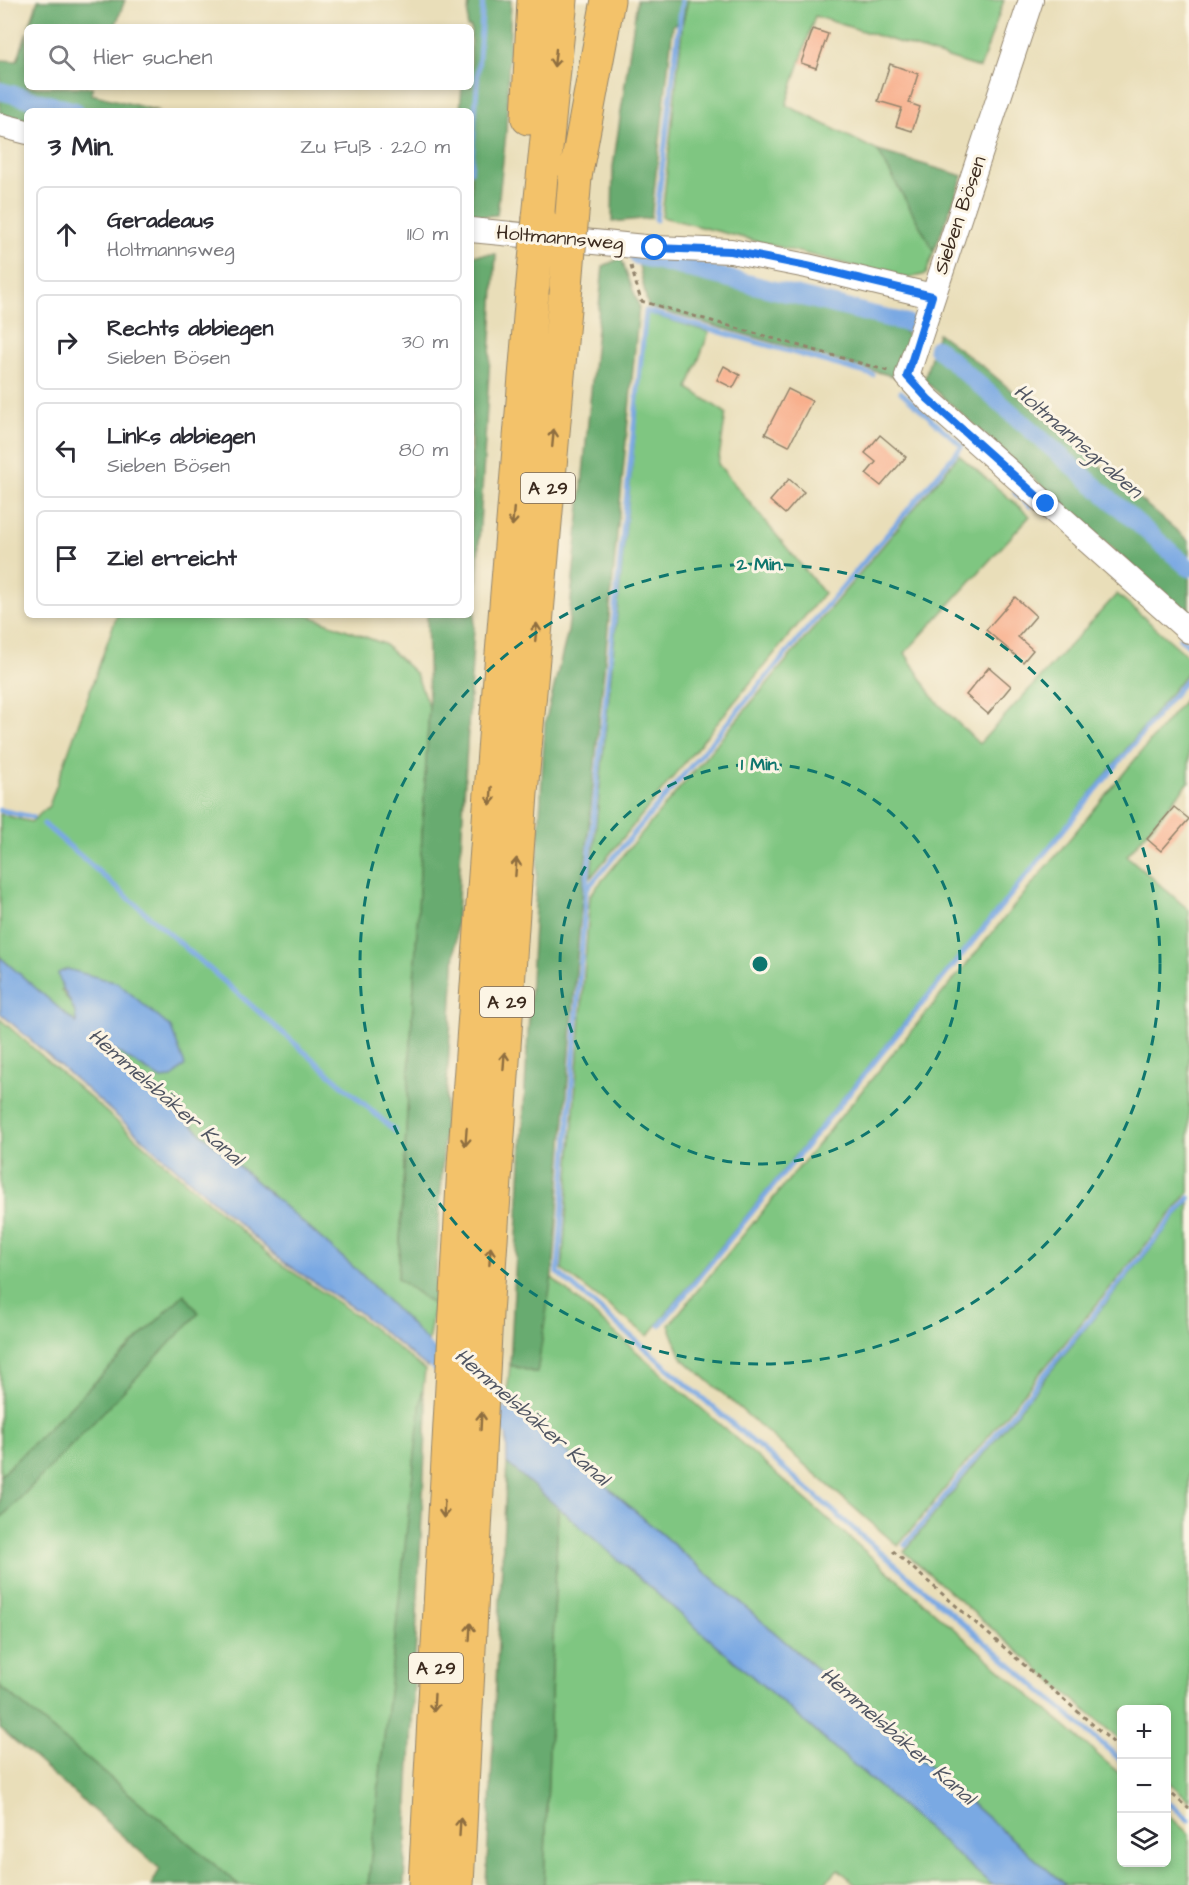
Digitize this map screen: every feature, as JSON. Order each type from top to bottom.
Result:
[{"type":"highway","points":[[531,217],[534,0]]},
{"type":"highway","name":"A 29","points":[[425,1885],[457,1287],[490,802],[520,438],[525,292],[531,217],[561,0]]},
{"type":"highway","name":"A 29","points":[[457,1885],[486,1314],[521,793],[592,0]]},
{"type":"highway","points":[[575,177],[608,0]]},
{"type":"street","name":"Sieben Bösen","points":[[907,376],[1031,0]]},
{"type":"street","points":[[0,125],[24,131]]},
{"type":"street","name":"Holtmannsweg","points":[[474,230],[655,248],[731,251],[807,266],[932,296]]},
{"type":"street","points":[[907,376],[928,399],[1189,631]]},
{"type":"path","points":[[625,244],[641,301],[907,376]]},
{"type":"path","points":[[893,1551],[1117,1746]]},
{"type":"path","points":[[1171,1793],[1189,1809]]},
{"type":"green space","points":[[38,0],[125,0],[116,24],[30,24]]},
{"type":"green space","points":[[469,0],[511,0],[506,133],[497,215],[474,217],[474,108],[460,108],[462,90],[474,90],[474,24],[467,24]]},
{"type":"green space","points":[[637,0],[688,0],[683,20],[673,25],[651,218],[612,222],[613,167]]},
{"type":"green space","points":[[688,0],[1004,0],[980,68],[815,16],[786,105],[878,151],[934,251],[926,274],[905,279],[662,217],[683,20]]},
{"type":"green space","points":[[24,41],[24,90],[92,90],[91,94],[147,108],[24,108],[24,123],[0,117],[0,60],[17,61]]},
{"type":"green space","points":[[878,151],[963,176],[934,251]]},
{"type":"green space","points":[[496,254],[434,1305],[398,1279],[429,707],[427,618],[474,618],[474,255]]},
{"type":"green space","points":[[621,258],[639,306],[580,919],[554,1262],[537,1373],[510,1365],[545,723],[568,631],[603,266]]},
{"type":"green space","points":[[638,261],[903,330],[911,340],[892,376],[648,307]]},
{"type":"green space","points":[[647,313],[709,332],[688,388],[726,413],[718,464],[824,593],[591,877]]},
{"type":"green space","points":[[938,333],[985,368],[1189,541],[1189,617],[924,380]]},
{"type":"green space","points":[[959,455],[1030,516],[905,653],[935,700],[979,744],[1117,594],[1189,657],[1189,670],[1065,826],[648,1336],[562,1270],[590,895]]},
{"type":"green space","points":[[116,618],[315,618],[384,644],[416,674],[429,707],[398,1279],[434,1305],[428,1342],[359,1272],[110,1053],[113,1050],[134,1060],[118,983],[100,979],[61,990],[75,1010],[77,1024],[0,957],[0,814],[31,822],[49,806]]},
{"type":"green space","points":[[1189,694],[1189,782],[1127,856],[1189,910],[1189,1192],[898,1546],[682,1358],[669,1325]]},
{"type":"green space","points":[[0,1019],[275,1260],[359,1317],[425,1370],[368,1885],[239,1885],[0,1686],[0,1519],[198,1313],[183,1295],[0,1476]]},
{"type":"green space","points":[[1189,1201],[1189,1800],[1171,1784],[1171,1705],[1117,1705],[1117,1738],[904,1552]]},
{"type":"green space","points":[[550,1276],[1117,1772],[1117,1867],[1171,1867],[1171,1818],[1189,1834],[1189,1885],[1065,1885],[552,1439],[506,1405],[510,1365],[537,1373]]},
{"type":"green space","points":[[184,1294],[199,1313],[0,1519],[0,1476]]},
{"type":"green space","points":[[422,1390],[427,1411],[404,1885],[368,1885]]},
{"type":"green space","points":[[507,1463],[558,1507],[544,1885],[486,1885]]},
{"type":"green space","points":[[558,1507],[992,1885],[857,1885],[838,1869],[823,1885],[544,1885]]},
{"type":"green space","points":[[0,1686],[239,1885],[151,1885],[160,1869],[0,1728]]},
{"type":"water","points":[[0,957],[76,1023],[74,1011],[58,973],[67,969],[118,983],[171,1028],[185,1065],[172,1078],[161,1079],[114,1050],[111,1054],[359,1272],[428,1342],[427,1367],[356,1310],[280,1260],[0,1013]]},
{"type":"water","points":[[506,1405],[552,1439],[1065,1885],[992,1885],[507,1463]]},
{"type":"building","points":[[813,29],[828,34],[816,68],[801,63]]},
{"type":"building","points":[[890,64],[918,74],[909,103],[920,107],[912,131],[896,126],[902,108],[878,101]]},
{"type":"building","points":[[724,366],[740,375],[733,388],[717,380]]},
{"type":"building","points":[[788,389],[812,401],[789,446],[765,434]]},
{"type":"building","points":[[880,435],[906,457],[881,486],[866,474],[876,462],[865,453]]},
{"type":"building","points":[[789,479],[804,492],[785,514],[770,501]]},
{"type":"building","points":[[1015,597],[1036,616],[1018,637],[1033,650],[1023,662],[986,630]]},
{"type":"building","points":[[989,667],[1011,686],[988,714],[966,695]]},
{"type":"building","points":[[1174,807],[1189,819],[1161,851],[1147,839]]},
{"type":"waterway","points":[[474,128],[483,0]]},
{"type":"waterway","points":[[656,220],[682,0]]},
{"type":"waterway","name":"Holtmannsgraben","points":[[0,91],[64,108]]},
{"type":"waterway","name":"Holtmannsgraben","points":[[638,256],[907,323]]},
{"type":"waterway","points":[[586,889],[646,311],[873,375]]},
{"type":"waterway","name":"Holtmannsgraben","points":[[937,348],[1189,568]]},
{"type":"waterway","points":[[901,392],[962,446],[586,890],[558,1273],[1120,1759]]},
{"type":"waterway","points":[[1015,493],[1030,506]]},
{"type":"waterway","points":[[1180,638],[1189,645]]},
{"type":"waterway","points":[[660,1325],[1189,676]]},
{"type":"waterway","points":[[0,810],[32,817]]},
{"type":"waterway","points":[[44,824],[395,1131]]},
{"type":"waterway","points":[[905,1545],[1189,1198]]},
{"type":"waterway","name":"Hemmelsbäker Kanal","points":[[409,1338],[454,1377]]},
{"type":"waterway","name":"Hemmelsbäker Kanal","points":[[479,1399],[524,1438]]},
{"type":"waterway","points":[[1171,1804],[1189,1820]]},
{"type":"route","points":[[655,248],[731,251],[807,266],[932,296],[907,376],[928,399],[1046,504]]}]
